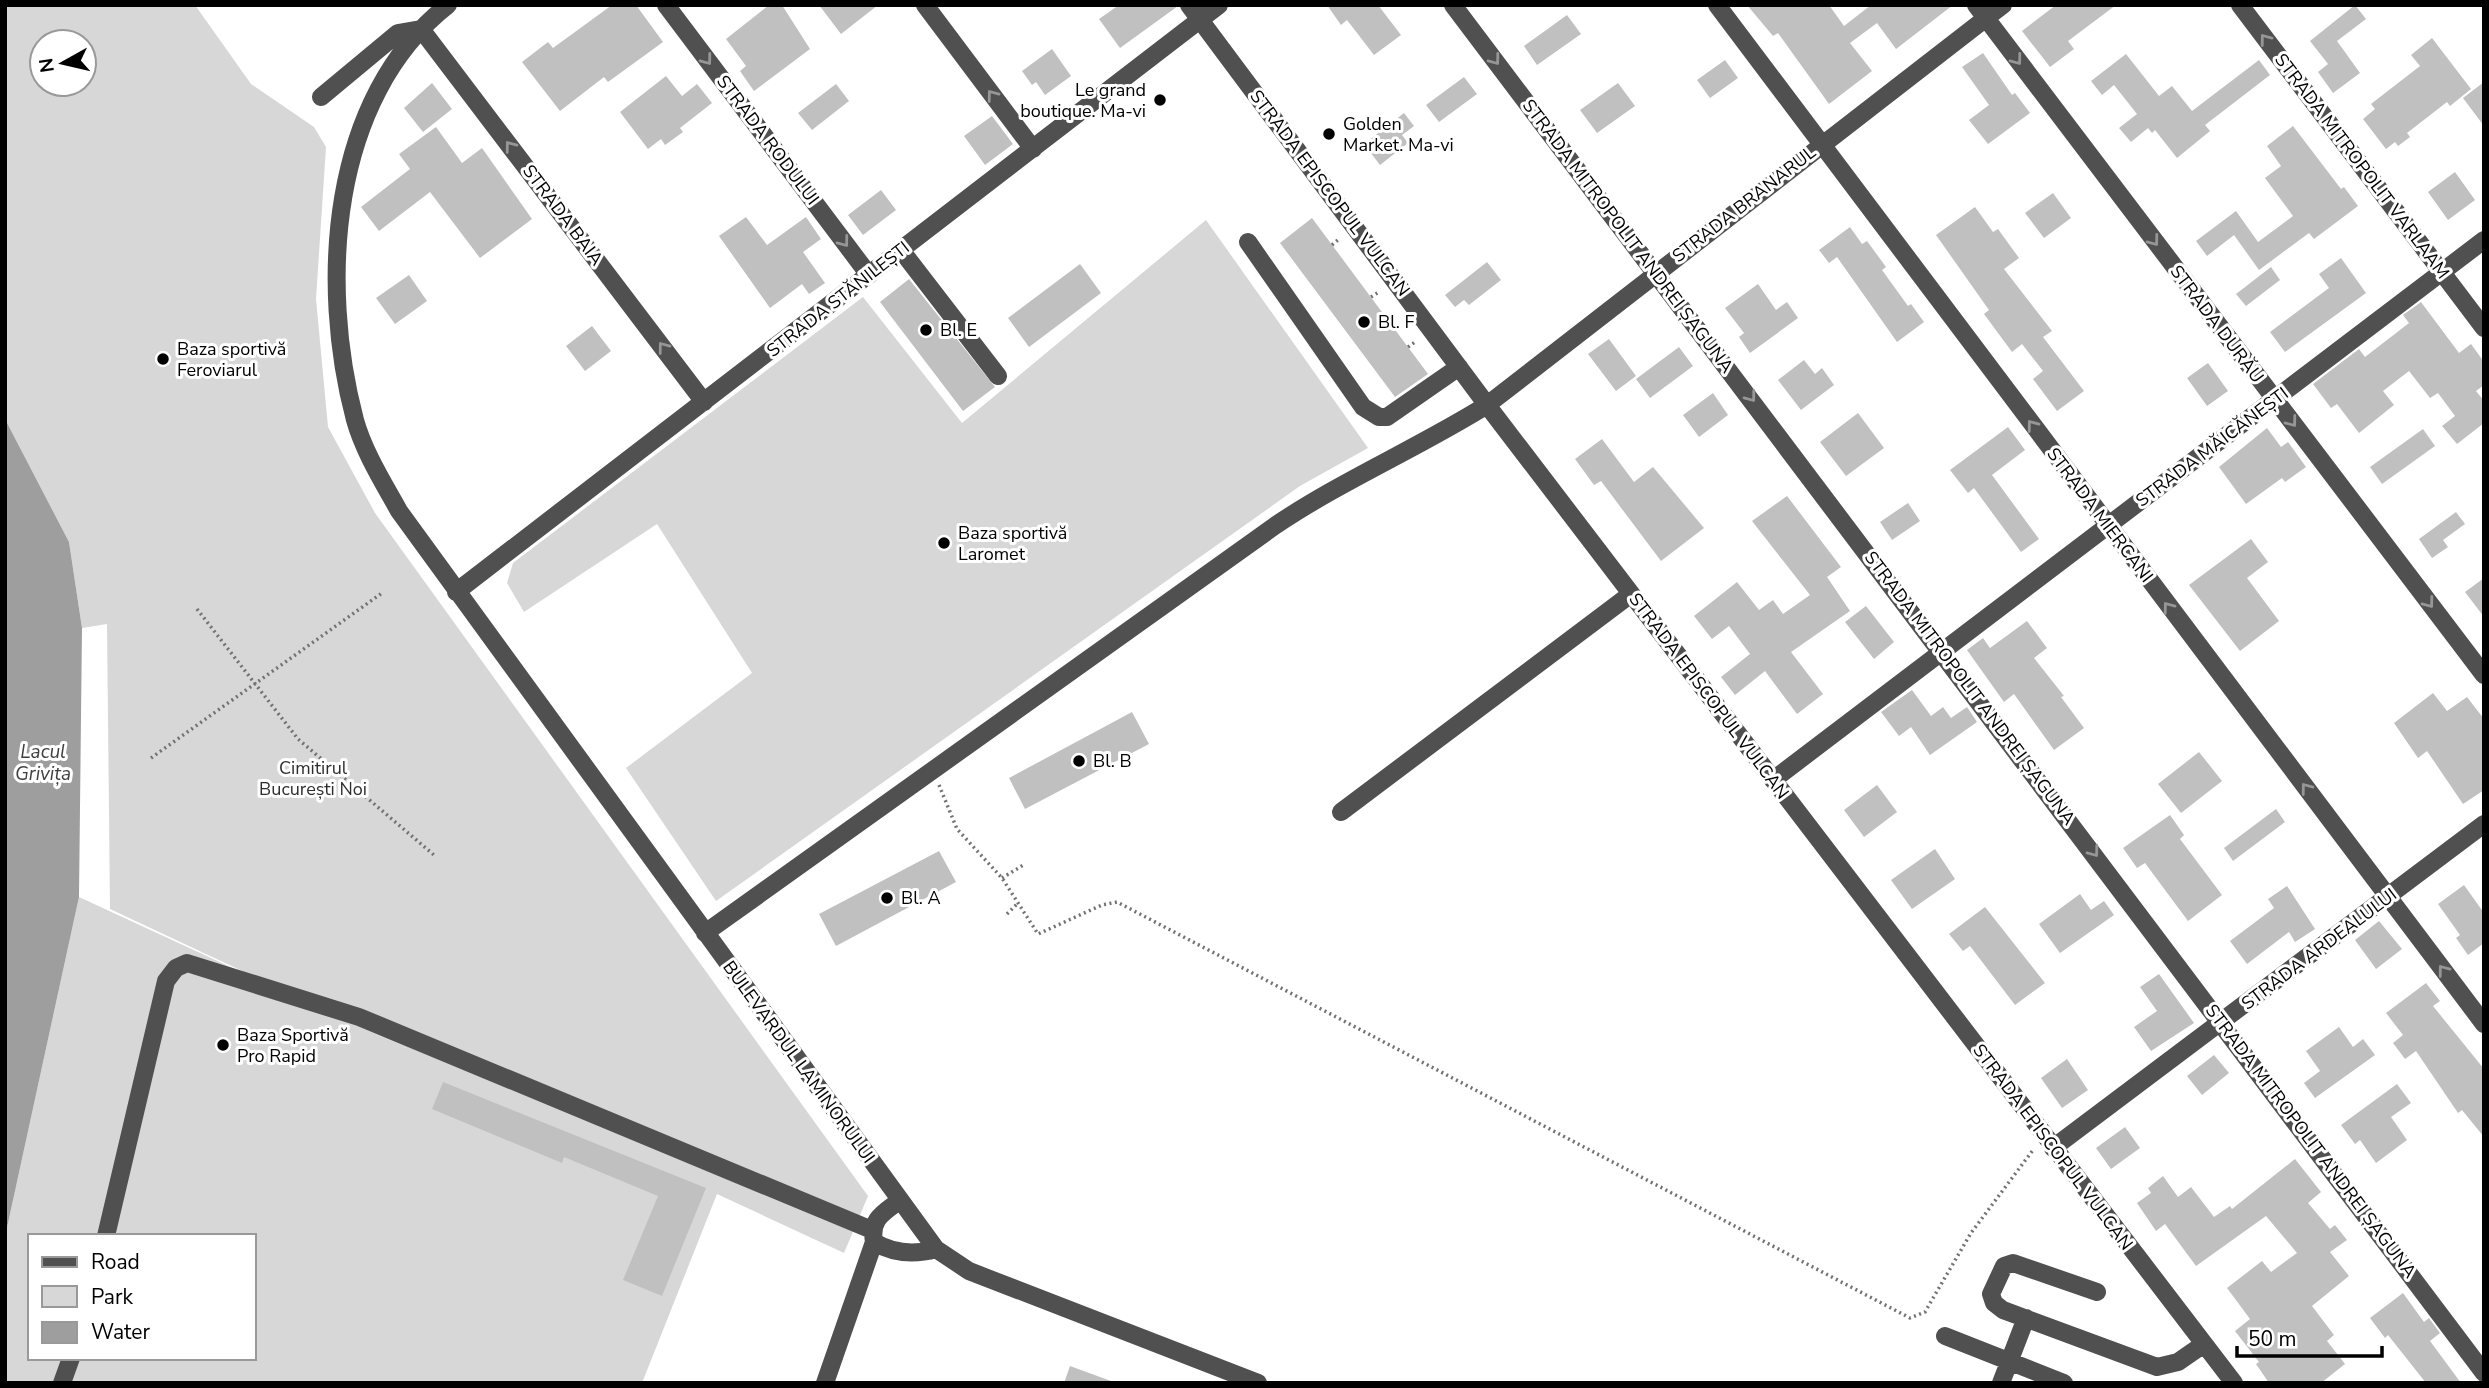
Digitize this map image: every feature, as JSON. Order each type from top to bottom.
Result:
[{"type":"street","points":[[321,97],[398,33],[421,29],[449,5]]},
{"type":"street","name":"STRADA RODULUI","points":[[666,5],[869,275]]},
{"type":"street","points":[[925,5],[1034,149]]},
{"type":"street","name":"STRADA STĂNILEȘTI","points":[[456,592],[1034,149],[1195,13],[1219,5]]},
{"type":"street","name":"STRADA MITROPOLIT ANDREI ȘAGUNA","points":[[1453,5],[1942,650],[2484,1373]]},
{"type":"street","name":"STRADA MIERCANI","points":[[1717,5],[2484,1024]]},
{"type":"street","name":"STRADA BRANARUL","points":[[705,933],[1299,509],[1416,447],[1487,405],[1821,143],[1981,12],[2003,5]]},
{"type":"street","name":"STRADA MITROPOLIT VARLAAM","points":[[2240,5],[2484,328]]},
{"type":"street","name":"STRADA DURĂU","points":[[1981,12],[2484,675]]},
{"type":"street","name":"STRADA EPISCOPUL VULCAN","points":[[1195,13],[1487,405],[2234,1383]]},
{"type":"street","name":"STRADA BAIA","points":[[421,29],[704,402]]},
{"type":"street","name":"BULEVARDUL LAMINORULUI","points":[[421,29],[377,94],[350,161],[341,216],[340,321],[345,374],[356,422],[371,462],[399,511],[936,1249],[969,1271],[1258,1383]]},
{"type":"street","name":"STRADA MĂICĂNEȘTI","points":[[1773,780],[2484,240]]},
{"type":"street","points":[[1248,242],[1363,407],[1371,413],[1387,417],[1459,367]]},
{"type":"street","points":[[901,250],[998,376]]},
{"type":"street","points":[[1341,812],[1631,594]]},
{"type":"street","name":"STRADA ARDEALULUI","points":[[2053,1149],[2484,824]]},
{"type":"street","points":[[106,1234],[166,981],[176,968],[187,963],[359,1017],[873,1236],[900,1252],[919,1254],[936,1249]]},
{"type":"street","points":[[825,1383],[877,1218],[899,1201]]},
{"type":"street","points":[[2097,1292],[2013,1263],[2004,1266],[1991,1294],[1994,1303],[2026,1318],[2157,1367],[2178,1362],[2204,1343]]},
{"type":"street","points":[[2001,1383],[2026,1318]]},
{"type":"street","points":[[1945,1336],[2064,1383]]},
{"type":"street","points":[[62,1383],[70,1360]]},
{"type":"path","points":[[1332,245],[1339,239]]},
{"type":"path","points":[[1371,298],[1379,292]]},
{"type":"path","points":[[1408,347],[1415,342]]},
{"type":"path","points":[[150,758],[382,593]]},
{"type":"path","points":[[197,609],[254,686],[298,739],[434,855]]},
{"type":"path","points":[[934,769],[944,805],[957,829],[1002,878],[1038,934],[1102,905],[1117,902],[1910,1318],[1925,1312],[1971,1233],[2035,1148]]},
{"type":"path","points":[[1002,878],[1025,864]]},
{"type":"path","points":[[1007,914],[1017,904]]},
{"type":"green space","name":"Cimitirul București Noi","points":[[5,5],[195,5],[251,84],[314,127],[326,147],[316,299],[328,427],[375,513],[868,1196],[844,1253],[717,1194],[642,1383],[5,1383],[5,1237],[79,897],[406,1048],[110,909],[107,624],[82,628],[69,542],[5,419]]},
{"type":"green space","name":"Baza sportivă Laromet","points":[[1206,220],[1368,448],[1300,486],[716,901],[626,768],[752,673],[657,524],[524,612],[507,583],[513,563],[863,297],[962,423]]},
{"type":"water","name":"Lacul Grivița","points":[[5,419],[69,542],[82,628],[79,897],[5,1237]]},
{"type":"building","points":[[612,5],[636,5],[663,42],[608,82],[604,77],[560,111],[522,62],[548,42],[553,48]]},
{"type":"building","points":[[769,5],[782,5],[810,49],[754,91],[740,71],[746,66],[726,39]]},
{"type":"building","points":[[819,5],[878,5],[841,34]]},
{"type":"building","points":[[1119,5],[1178,6],[1120,48],[1099,19]]},
{"type":"building","points":[[1327,5],[1378,5],[1401,35],[1374,55],[1347,20],[1341,25]]},
{"type":"building","points":[[1747,5],[1829,5],[1844,26],[1871,5],[1953,5],[1896,49],[1877,23],[1850,43],[1872,71],[1829,104],[1778,33],[1773,36]]},
{"type":"building","points":[[2056,5],[2116,5],[2068,41],[2074,49],[2050,67],[2022,31]]},
{"type":"building","points":[[2355,5],[2366,19],[2337,41],[2360,73],[2333,93],[2318,72],[2328,64],[2310,41]]},
{"type":"building","points":[[1567,15],[1581,34],[1537,65],[1524,46]]},
{"type":"building","points":[[2432,38],[2471,89],[2450,106],[2447,102],[2407,133],[2410,137],[2398,146],[2395,142],[2386,149],[2363,119],[2375,109],[2371,104],[2420,66],[2411,55]]},
{"type":"building","points":[[1052,49],[1071,76],[1045,95],[1036,82],[1032,85],[1022,71]]},
{"type":"building","points":[[1983,53],[2012,95],[2015,93],[2030,113],[1988,144],[1969,120],[1989,105],[1962,67]]},
{"type":"building","points":[[2126,54],[2159,96],[2172,86],[2192,111],[2259,60],[2270,75],[2205,125],[2210,131],[2177,158],[2155,130],[2152,133],[2148,128],[2131,142],[2119,128],[2137,114],[2114,85],[2102,95],[2091,81]]},
{"type":"building","points":[[1725,60],[1738,78],[1710,98],[1697,80]]},
{"type":"building","points":[[666,76],[682,96],[697,84],[712,103],[680,128],[683,132],[665,145],[661,139],[648,149],[620,112]]},
{"type":"building","points":[[1464,77],[1477,94],[1439,122],[1426,105]]},
{"type":"building","points":[[2484,82],[2484,126],[2463,98]]},
{"type":"building","points":[[432,83],[452,109],[423,132],[404,108]]},
{"type":"building","points":[[1618,83],[1635,106],[1597,133],[1580,110]]},
{"type":"building","points":[[836,84],[849,101],[812,130],[798,113]]},
{"type":"building","points":[[1404,113],[1414,126],[1402,135],[1408,143],[1380,165],[1364,144]]},
{"type":"building","points":[[992,116],[1013,144],[985,165],[964,136]]},
{"type":"building","points":[[2293,126],[2341,189],[2344,187],[2358,206],[2314,239],[2309,233],[2259,270],[2234,235],[2207,256],[2196,241],[2236,211],[2258,242],[2293,216],[2265,178],[2281,166],[2267,146]]},
{"type":"building","points":[[436,127],[462,163],[482,148],[532,219],[480,258],[430,192],[379,231],[361,207],[410,169],[399,154]]},
{"type":"building","points":[[2455,172],[2475,200],[2448,220],[2428,192]]},
{"type":"building","points":[[881,190],[896,210],[863,235],[848,215]]},
{"type":"building","points":[[2053,193],[2071,218],[2044,238],[2025,213]]},
{"type":"building","points":[[1975,207],[1993,232],[1998,229],[2019,258],[2004,269],[2052,331],[2043,337],[2084,391],[2057,411],[2033,379],[2043,371],[2022,344],[2012,352],[1984,314],[1989,310],[1936,235]]},
{"type":"building","points":[[746,217],[767,245],[806,217],[821,239],[803,252],[825,283],[809,294],[802,284],[770,308],[719,236]]},
{"type":"building","name":"Bl. F","points":[[1312,218],[1428,374],[1395,397],[1280,243]]},
{"type":"building","points":[[1850,227],[1862,244],[1867,241],[1886,267],[1882,270],[1908,306],[1911,304],[1924,322],[1897,342],[1837,257],[1829,263],[1819,250]]},
{"type":"building","points":[[2341,258],[2366,293],[2285,352],[2270,332],[2329,288],[2319,274]]},
{"type":"building","points":[[1487,262],[1501,280],[1469,305],[1464,300],[1455,307],[1445,295]]},
{"type":"building","points":[[1080,264],[1101,293],[1029,347],[1008,318]]},
{"type":"building","points":[[2271,267],[2280,280],[2246,306],[2236,294]]},
{"type":"building","points":[[409,275],[427,301],[395,324],[376,298]]},
{"type":"building","name":"Bl. E","points":[[909,279],[995,387],[963,411],[880,302]]},
{"type":"building","points":[[1758,284],[1776,310],[1787,302],[1798,318],[1750,353],[1739,337],[1744,333],[1725,308]]},
{"type":"building","points":[[2421,302],[2459,353],[2471,344],[2484,362],[2484,385],[2476,391],[2484,401],[2484,423],[2457,444],[2442,426],[2455,416],[2438,393],[2430,398],[2409,371],[2383,391],[2394,405],[2359,433],[2337,404],[2331,408],[2313,384],[2359,349],[2365,357],[2409,323],[2403,315]]},
{"type":"building","points":[[592,326],[611,351],[585,371],[566,346]]},
{"type":"building","points":[[1609,339],[1636,376],[1616,391],[1588,354]]},
{"type":"building","points":[[1679,347],[1693,366],[1650,398],[1636,379]]},
{"type":"building","points":[[1804,360],[1815,374],[1822,368],[1834,385],[1801,410],[1778,380]]},
{"type":"building","points":[[2208,363],[2228,391],[2207,406],[2187,378]]},
{"type":"building","points":[[1713,393],[1728,415],[1699,437],[1683,415]]},
{"type":"building","points":[[1858,413],[1884,448],[1846,476],[1820,442]]},
{"type":"building","points":[[2008,427],[2025,450],[1992,475],[2039,539],[2021,552],[1974,488],[1968,493],[1950,470]]},
{"type":"building","points":[[2267,428],[2281,447],[2288,442],[2306,467],[2285,482],[2282,478],[2246,504],[2219,467]]},
{"type":"building","points":[[2423,429],[2435,446],[2382,484],[2370,467]]},
{"type":"building","points":[[1602,439],[1634,482],[1653,467],[1704,528],[1661,561],[1601,481],[1594,485],[1575,459]]},
{"type":"building","points":[[1787,496],[1841,567],[1827,577],[1850,611],[1791,652],[1823,694],[1797,714],[1765,671],[1735,695],[1721,677],[1750,654],[1729,626],[1712,639],[1694,616],[1737,582],[1759,610],[1773,600],[1783,614],[1810,595],[1752,521]]},
{"type":"building","points":[[1908,503],[1920,521],[1892,540],[1880,522]]},
{"type":"building","points":[[2456,512],[2465,524],[2443,540],[2448,547],[2432,558],[2419,539]]},
{"type":"building","points":[[2251,539],[2268,562],[2247,578],[2279,621],[2240,651],[2189,585]]},
{"type":"building","points":[[2484,578],[2484,617],[2465,592]]},
{"type":"building","points":[[1866,606],[1894,642],[1874,659],[1845,622]]},
{"type":"building","points":[[2027,621],[2047,648],[2034,658],[2064,696],[2061,697],[2084,728],[2054,750],[2014,694],[2004,702],[1967,650],[1983,638],[1990,648]]},
{"type":"building","points":[[1912,690],[1931,716],[1943,707],[1951,718],[1967,707],[1977,722],[1930,755],[1911,727],[1899,736],[1881,712]]},
{"type":"building","points":[[2433,693],[2447,711],[2467,697],[2484,719],[2484,790],[2463,804],[2427,751],[2418,758],[2394,723]]},
{"type":"building","name":"Bl. B","points":[[1132,712],[1149,744],[1025,809],[1009,778]]},
{"type":"building","points":[[2199,752],[2222,781],[2181,813],[2158,784]]},
{"type":"building","points":[[1877,785],[1897,812],[1864,837],[1844,810]]},
{"type":"building","points":[[2276,809],[2285,822],[2233,861],[2224,848]]},
{"type":"building","points":[[2170,815],[2184,835],[2180,839],[2222,895],[2188,921],[2145,863],[2137,868],[2123,848]]},
{"type":"building","points":[[1935,849],[1955,879],[1912,909],[1891,880]]},
{"type":"building","name":"Bl. A","points":[[939,851],[956,882],[836,946],[819,914]]},
{"type":"building","points":[[2464,885],[2484,913],[2484,943],[2468,955],[2456,938],[2460,935],[2438,904]]},
{"type":"building","points":[[2287,886],[2315,929],[2295,942],[2289,932],[2247,964],[2230,941],[2274,908],[2268,899]]},
{"type":"building","points":[[2080,894],[2091,910],[2104,901],[2114,915],[2060,953],[2039,924]]},
{"type":"building","points":[[1985,907],[2045,983],[2015,1005],[1970,946],[1963,951],[1949,934]]},
{"type":"building","points":[[2379,921],[2402,949],[2376,969],[2355,940]]},
{"type":"building","points":[[2159,974],[2194,1023],[2151,1051],[2134,1027],[2157,1011],[2140,987]]},
{"type":"building","points":[[2426,983],[2440,1001],[2433,1006],[2484,1069],[2484,1137],[2462,1110],[2458,1113],[2416,1051],[2405,1059],[2393,1043],[2403,1035],[2386,1013]]},
{"type":"building","points":[[2339,1027],[2353,1047],[2363,1039],[2375,1055],[2315,1098],[2304,1083],[2320,1071],[2306,1051]]},
{"type":"building","points":[[2214,1055],[2229,1073],[2202,1095],[2187,1076]]},
{"type":"building","points":[[2067,1059],[2088,1090],[2062,1108],[2041,1078]]},
{"type":"building","points":[[443,1082],[706,1188],[662,1296],[623,1280],[658,1196],[564,1157],[562,1163],[432,1109]]},
{"type":"building","points":[[2397,1084],[2411,1103],[2391,1117],[2407,1140],[2376,1163],[2360,1140],[2355,1144],[2341,1125]]},
{"type":"building","points":[[2125,1127],[2140,1148],[2111,1169],[2096,1148]]},
{"type":"building","points":[[2295,1159],[2321,1192],[2308,1203],[2330,1229],[2335,1225],[2347,1240],[2330,1252],[2349,1276],[2312,1306],[2334,1335],[2327,1341],[2345,1364],[2321,1383],[2269,1383],[2256,1364],[2259,1362],[2235,1331],[2250,1319],[2227,1288],[2262,1261],[2271,1272],[2297,1253],[2266,1216],[2196,1266],[2165,1224],[2156,1231],[2137,1203],[2151,1193],[2148,1188],[2163,1176],[2178,1197],[2191,1187],[2214,1217],[2230,1206],[2232,1209]]},
{"type":"building","points":[[2403,1293],[2424,1322],[2429,1318],[2440,1333],[2430,1341],[2461,1383],[2426,1383],[2388,1335],[2385,1338],[2370,1318]]},
{"type":"building","points":[[1070,1366],[1111,1381],[1111,1383],[1064,1383]]},
{"type":"place","name":"Le grand boutique. Ma-vi","points":[[1160,100]]},
{"type":"place","name":"Golden Market. Ma-vi","points":[[1329,134]]},
{"type":"place","name":"Bl. F","points":[[1364,322]]},
{"type":"place","name":"Bl. E","points":[[926,330]]},
{"type":"place","name":"Baza sportivă Feroviarul","points":[[163,359]]},
{"type":"place","name":"Baza sportivă Laromet","points":[[944,543]]},
{"type":"place","name":"Bl. B","points":[[1079,761]]},
{"type":"place","name":"Bl. A","points":[[887,898]]},
{"type":"place","name":"Baza Sportivă Pro Rapid","points":[[223,1045]]}]
